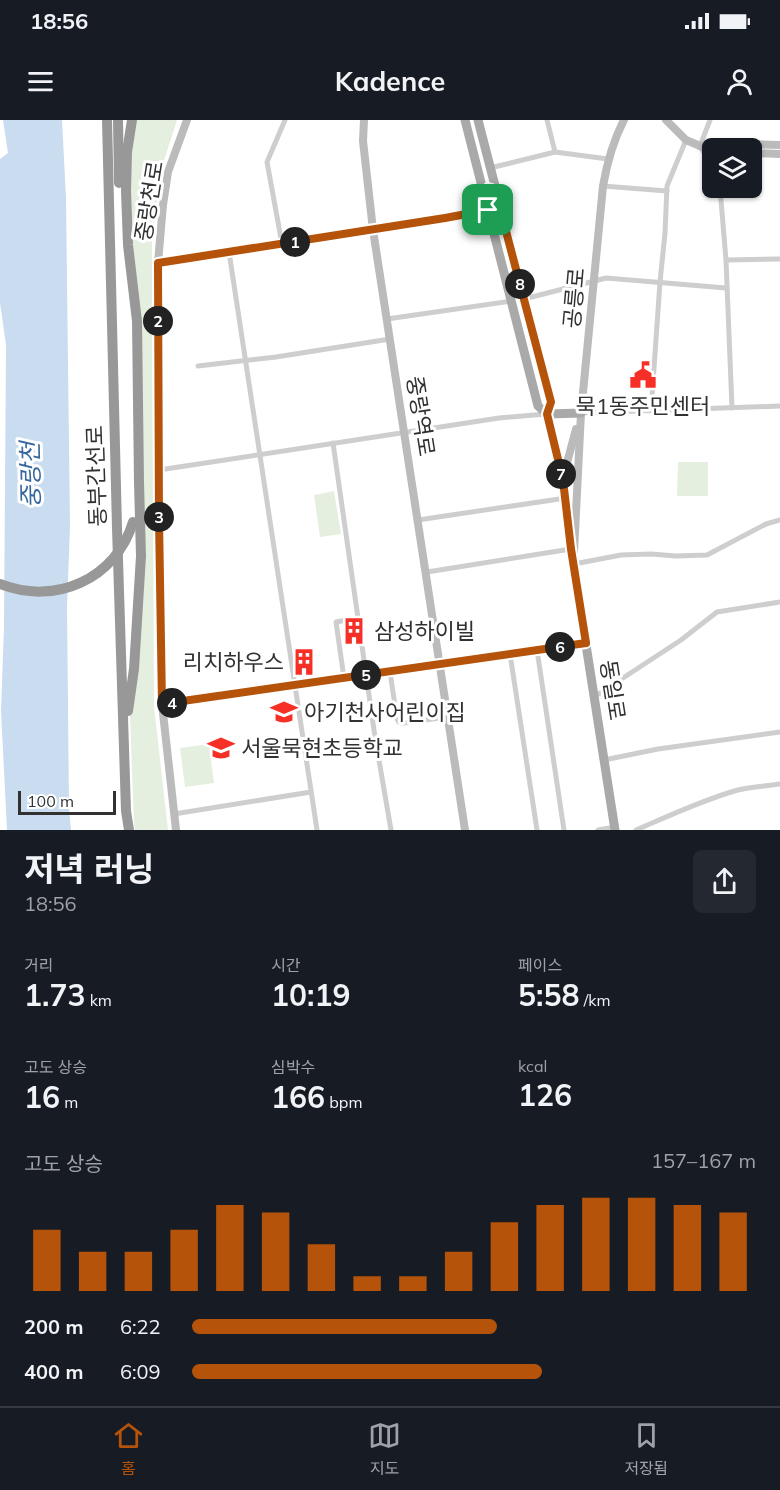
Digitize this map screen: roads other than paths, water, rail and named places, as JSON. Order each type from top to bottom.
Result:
[{"type":"highway","name":"동부간선로","points":[[107,120],[116,492],[126,811],[129,830]]},
{"type":"highway","points":[[128,245],[126,180],[132,120]]},
{"type":"highway","points":[[119,124],[120,192],[137,321],[141,556],[134,669],[124,738]]},
{"type":"highway","points":[[0,584],[19,590],[41,592],[61,589],[80,583],[104,568],[115,558],[127,538],[133,522],[139,482]]},
{"type":"main road","name":"동일로","points":[[465,120],[538,406],[547,414]]},
{"type":"main road","name":"동일로","points":[[478,120],[551,402],[547,414],[566,498],[571,549],[615,829]]},
{"type":"main road","points":[[475,158],[480,167],[483,167],[486,166],[487,156]]},
{"type":"main road","points":[[486,200],[488,188],[492,189],[497,197]]},
{"type":"main road","points":[[533,383],[539,390],[543,390],[545,380]]},
{"type":"main road","points":[[547,414],[581,413]]},
{"type":"street","name":"중랑천로","points":[[176,830],[162,704],[158,263],[168,172],[187,120]]},
{"type":"street","points":[[282,244],[267,162],[285,120]]},
{"type":"street","name":"중랑역로","points":[[364,120],[363,141],[373,230],[465,830]]},
{"type":"street","points":[[547,120],[555,152]]},
{"type":"street","name":"공릉로","points":[[574,564],[581,413],[603,186],[608,159],[624,120]]},
{"type":"street","points":[[666,120],[686,140],[700,146],[716,143],[780,145]]},
{"type":"street","points":[[700,146],[710,120]]},
{"type":"street","points":[[651,411],[667,191],[686,140]]},
{"type":"street","points":[[490,168],[555,152],[608,159]]},
{"type":"street","points":[[762,153],[780,154]]},
{"type":"street","points":[[603,186],[667,191]]},
{"type":"street","points":[[721,198],[726,260],[732,408]]},
{"type":"street","points":[[158,263],[488,210]]},
{"type":"street","points":[[229,252],[317,830]]},
{"type":"street","points":[[726,260],[780,259]]},
{"type":"street","points":[[524,299],[606,278],[726,288]]},
{"type":"street","points":[[387,319],[512,301]]},
{"type":"street","points":[[198,366],[276,357],[390,339]]},
{"type":"street","points":[[581,413],[780,406]]},
{"type":"street","name":"공릉로","points":[[563,480],[581,413]]},
{"type":"street","points":[[159,470],[499,418],[547,414]]},
{"type":"street","points":[[333,443],[375,737],[391,830]]},
{"type":"street","points":[[418,520],[566,498]]},
{"type":"street","points":[[574,564],[621,555],[707,555],[766,524],[780,520]]},
{"type":"street","points":[[427,572],[571,549]]},
{"type":"street","points":[[594,697],[681,640],[717,612],[780,602]]},
{"type":"street","points":[[344,678],[336,622],[358,618]]},
{"type":"street","points":[[162,704],[586,643]]},
{"type":"street","points":[[537,650],[564,830]]},
{"type":"street","points":[[510,654],[537,830]]},
{"type":"street","points":[[390,672],[399,722],[448,717]]},
{"type":"street","points":[[604,760],[658,749],[780,732]]},
{"type":"street","points":[[636,830],[721,796],[740,790],[780,784]]},
{"type":"street","points":[[174,814],[311,792]]},
{"type":"street","points":[[597,830],[615,829]]},
{"type":"water","name":"중랑천","points":[[3,120],[62,120],[66,198],[70,527],[67,606],[71,830],[7,830],[1,711],[4,627],[6,345],[0,303],[0,159],[8,153]]},
{"type":"place","name":"묵1동주민센터","points":[[643,375]]},
{"type":"place","name":"삼성하이빌","points":[[354,631]]},
{"type":"place","name":"리치하우스","points":[[304,662]]},
{"type":"place","name":"아기천사어린이집","points":[[284,712]]},
{"type":"place","name":"서울묵현초등학교","points":[[221,748]]}]
